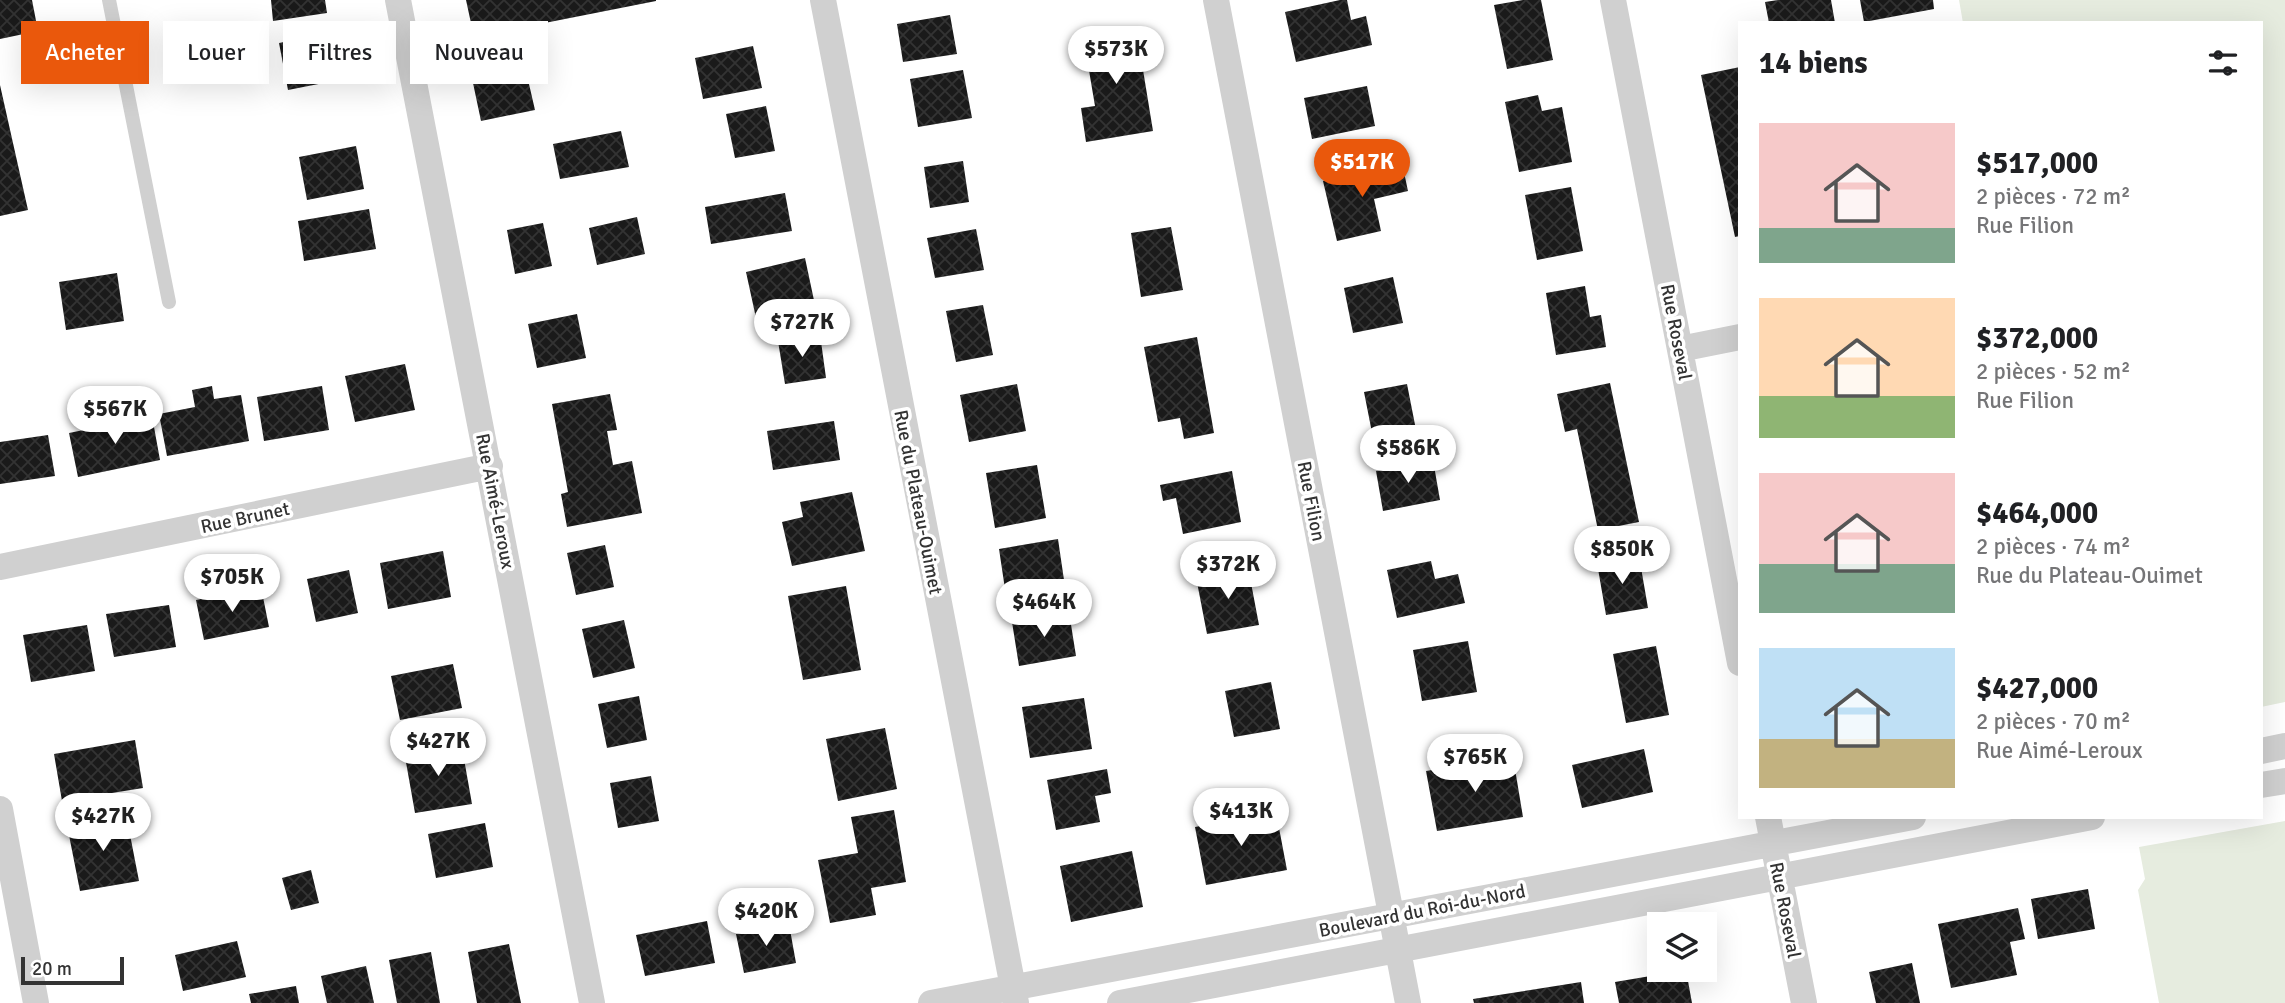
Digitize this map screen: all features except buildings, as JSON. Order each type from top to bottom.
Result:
[{"type":"street","name":"Rue Aimé-Leroux","points":[[398,0],[592,1003]]},
{"type":"street","name":"Rue du Plateau-Ouimet","points":[[823,0],[1014,995]]},
{"type":"street","name":"Rue Filion","points":[[1216,0],[1408,1003]]},
{"type":"street","name":"Rue Roseval","points":[[1613,0],[1738,653]]},
{"type":"street","points":[[1680,349],[1738,337]]},
{"type":"street","name":"Rue Brunet","points":[[0,567],[490,466]]},
{"type":"street","points":[[2263,751],[2285,746]]},
{"type":"street","points":[[2263,785],[2285,781]]},
{"type":"street","points":[[0,809],[36,1003]]},
{"type":"street","name":"Rue Roseval","points":[[1769,819],[1804,1003]]},
{"type":"street","name":"Boulevard du Roi-du-Nord","points":[[931,1003],[1014,995],[1391,916],[1903,819]]},
{"type":"street","name":"Boulevard du Roi-du-Nord","points":[[1120,1003],[2082,819]]},
{"type":"lane","points":[[109,0],[169,302]]},
{"type":"shaded area","points":[[1959,0],[2285,0],[2285,702],[2263,707],[2263,21],[1963,21]]},
{"type":"shaded area","points":[[2285,821],[2285,1003],[2159,1003],[2138,890],[2145,879],[2139,847]]}]
